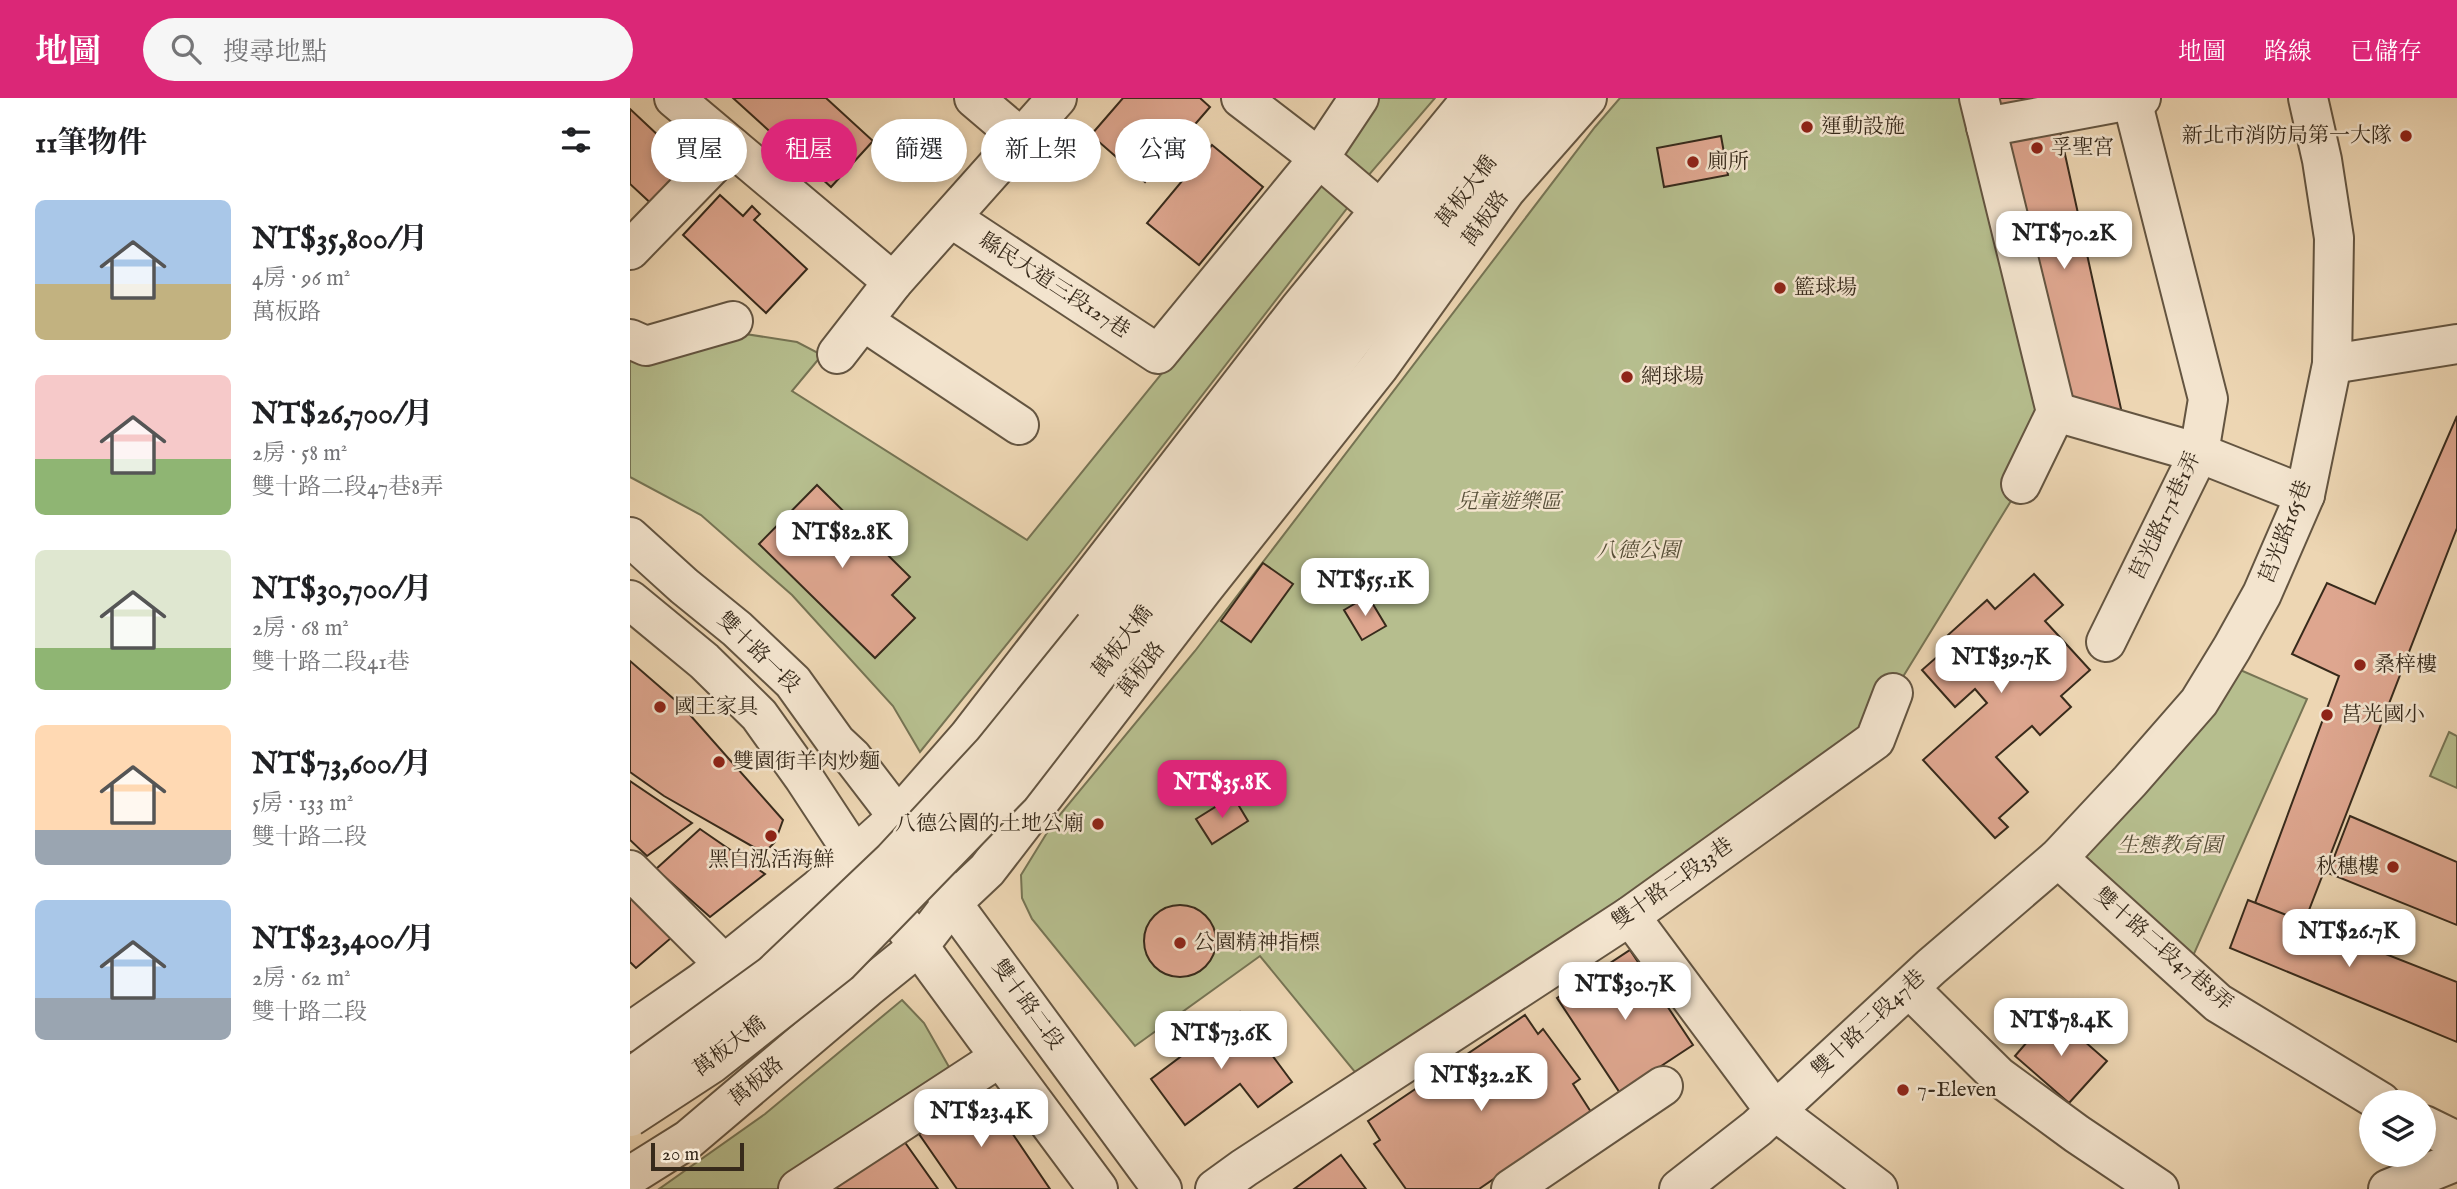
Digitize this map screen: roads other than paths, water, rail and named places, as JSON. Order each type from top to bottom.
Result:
[{"type":"street","points":[[674,98],[699,119]]},
{"type":"street","points":[[974,98],[999,119]]},
{"type":"street","points":[[1038,119],[1057,98]]},
{"type":"street","points":[[1241,98],[1319,158],[1379,209]]},
{"type":"street","points":[[1319,158],[1359,98]]},
{"type":"street","points":[[630,1032],[724,964],[855,857],[898,817],[968,737],[1379,209],[1472,98]]},
{"type":"street","name":"萬板大橋","points":[[630,1116],[711,1064],[839,963],[1011,786],[1172,530],[1460,145],[1500,98]]},
{"type":"street","name":"萬板大橋","points":[[630,1077],[772,975],[893,860],[993,752],[1107,637],[1413,261],[1514,131],[1545,98]]},
{"type":"street","name":"萬板路","points":[[630,1174],[689,1139],[919,946],[952,903],[986,870],[1379,367],[1506,190],[1587,98]]},
{"type":"street","name":"莒光路165巷","points":[[2058,858],[2199,702],[2262,594],[2305,495],[2332,363],[2335,295],[2334,238],[2322,160],[2308,98]]},
{"type":"street","points":[[2021,484],[2056,412],[1983,112],[2137,99]]},
{"type":"street","name":"莒光路171巷1弄","points":[[2106,642],[2199,453],[2208,399],[2137,99]]},
{"type":"street","name":"縣民大道三段127巷","points":[[950,218],[1158,354],[1319,158]]},
{"type":"street","points":[[747,159],[893,282]]},
{"type":"street","points":[[630,250],[696,182]]},
{"type":"street","points":[[837,354],[893,282],[982,182]]},
{"type":"street","points":[[630,339],[646,346],[733,321]]},
{"type":"street","points":[[863,321],[1019,425]]},
{"type":"street","points":[[2332,363],[2457,344]]},
{"type":"street","points":[[2056,412],[2199,453],[2305,495]]},
{"type":"street","name":"雙十路一段","points":[[630,537],[737,629],[793,682],[836,742],[852,757],[898,817]]},
{"type":"street","name":"雙十路一段","points":[[630,600],[704,661],[759,715],[811,788],[855,857]]},
{"type":"street","name":"雙十路二段33巷","points":[[1215,1189],[1630,916],[1875,740],[1893,693]]},
{"type":"street","name":"雙十路二段","points":[[898,817],[952,903],[1162,1189]]},
{"type":"street","points":[[855,857],[999,1058],[1098,1189]]},
{"type":"street","name":"雙十路二段47巷","points":[[1679,1189],[1757,1128],[1909,988],[2058,858]]},
{"type":"street","name":"雙十路二段47巷8弄","points":[[2058,858],[2218,1003],[2361,1090]]},
{"type":"street","points":[[630,870],[779,1016],[777,1039],[759,1080]]},
{"type":"street","points":[[1630,916],[1775,1111],[1878,1189]]},
{"type":"street","points":[[1909,988],[1998,1076],[2159,1189]]},
{"type":"street","points":[[798,1189],[999,1058]]},
{"type":"street","points":[[1511,1189],[1663,1086]]},
{"type":"street","points":[[2436,1131],[2457,1141]]},
{"type":"street","points":[[2388,1189],[2457,1161]]},
{"type":"place","name":"運動設施","points":[[1807,127]]},
{"type":"place","name":"新北市消防局第一大隊","points":[[2406,136]]},
{"type":"place","name":"孚聖宮","points":[[2037,148]]},
{"type":"place","name":"廁所","points":[[1693,162]]},
{"type":"place","name":"籃球場","points":[[1780,288]]},
{"type":"place","name":"網球場","points":[[1627,377]]},
{"type":"place","name":"桑梓樓","points":[[2360,665]]},
{"type":"place","name":"國王家具","points":[[660,707]]},
{"type":"place","name":"莒光國小","points":[[2327,715]]},
{"type":"place","name":"雙園街羊肉炒麵","points":[[719,762]]},
{"type":"place","name":"八德公園的土地公廟","points":[[1098,824]]},
{"type":"place","name":"黑白泓活海鮮","points":[[771,836]]},
{"type":"place","name":"秋穗樓","points":[[2393,867]]},
{"type":"place","name":"公園精神指標","points":[[1180,943]]},
{"type":"place","name":"7-Eleven","points":[[1903,1090]]},
{"type":"park label","name":"兒童遊樂區","points":[[1509,502]]},
{"type":"park label","name":"八德公園","points":[[1638,551]]},
{"type":"park label","name":"生態教育園","points":[[2170,846]]}]
